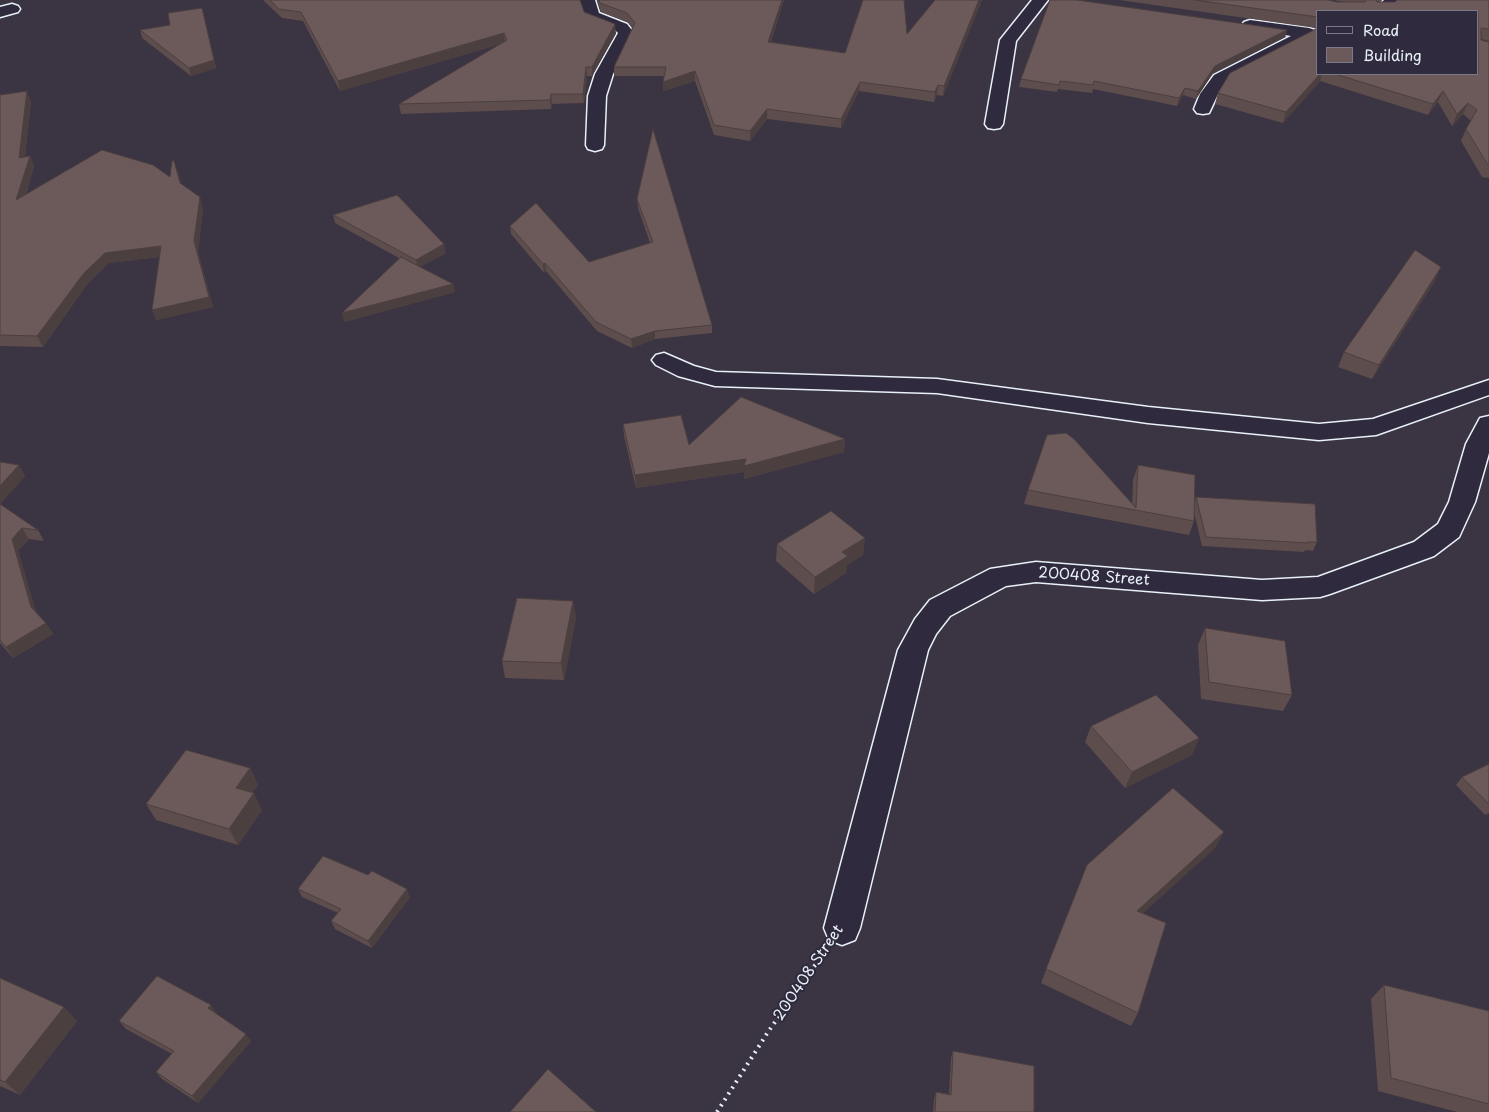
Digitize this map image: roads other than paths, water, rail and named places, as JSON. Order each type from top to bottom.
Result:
[{"type":"street","points":[[587,0],[592,16],[622,27],[626,33],[604,74],[596,96],[595,145]]},
{"type":"street","points":[[994,124],[1008,40],[1040,0]]},
{"type":"street","points":[[1383,10],[1393,0]]},
{"type":"street","points":[[1233,23],[1313,31]]},
{"type":"street","points":[[1203,109],[1209,94],[1220,79],[1313,31]]},
{"type":"street","points":[[664,360],[686,371],[715,379],[937,386],[1148,415],[1319,432],[1376,427],[1489,387]]},
{"type":"street","name":"200408 Street","points":[[842,928],[913,650],[925,627],[940,608],[1000,576],[1036,572],[1262,590],[1320,587],[1424,549],[1449,530],[1462,502],[1479,444],[1489,424]]}]
